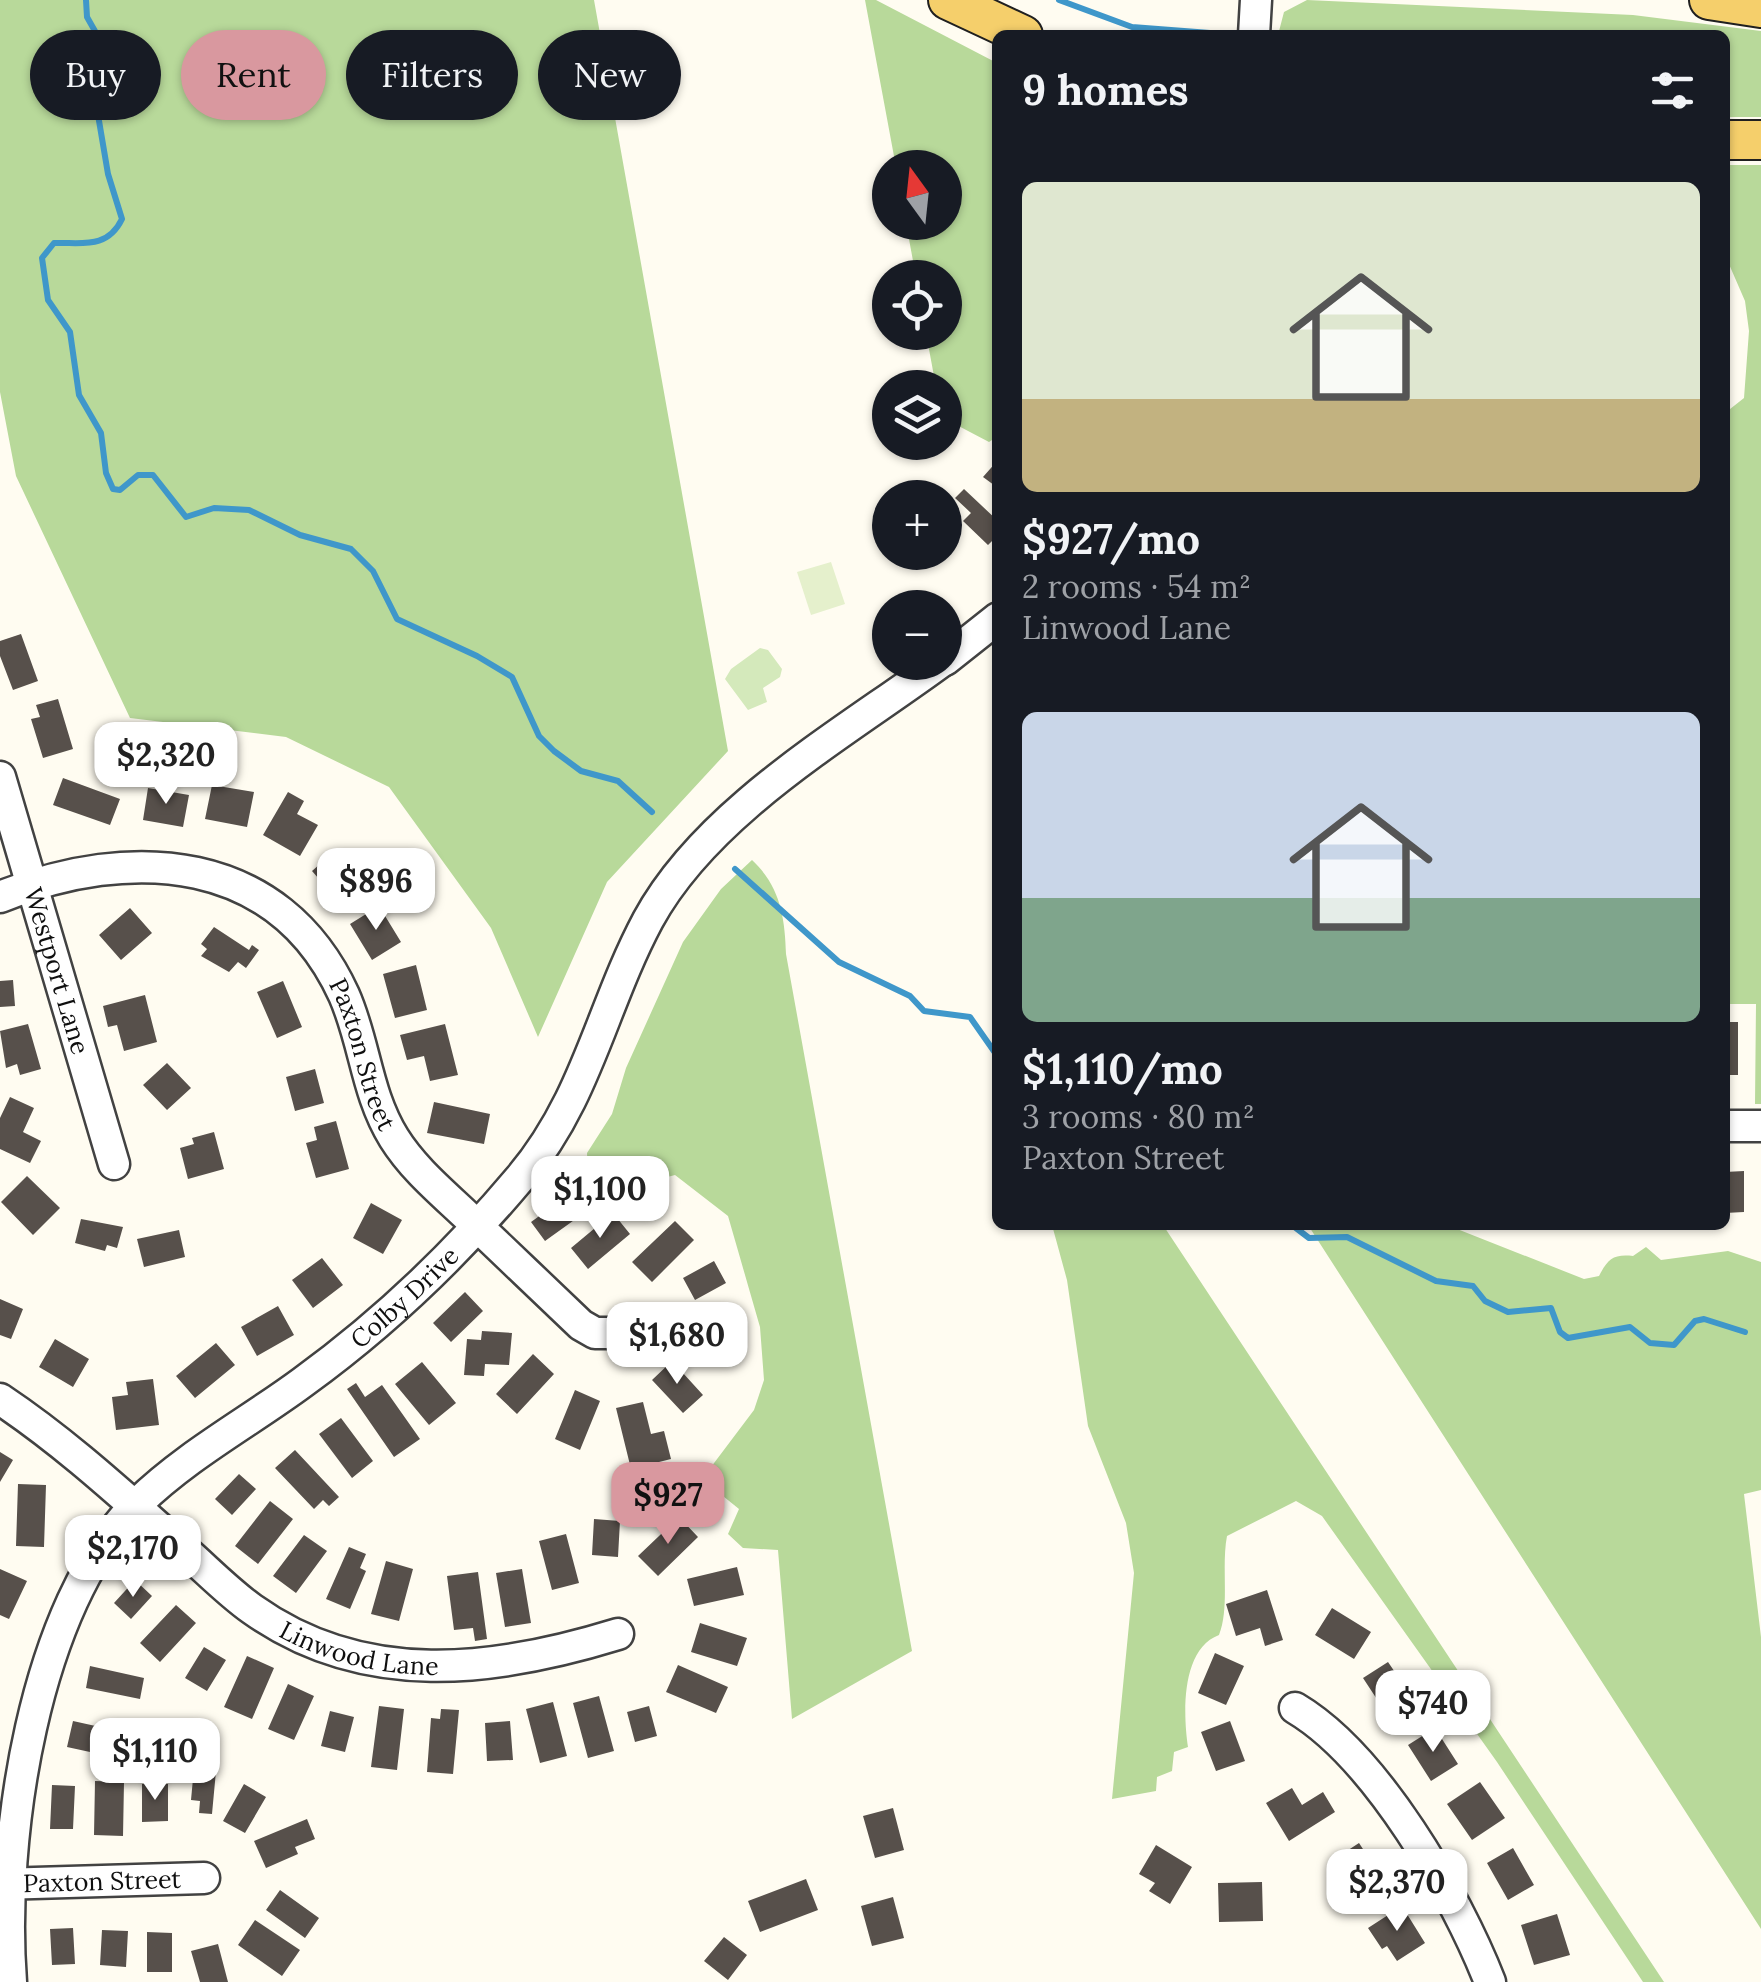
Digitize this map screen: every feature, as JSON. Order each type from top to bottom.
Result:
[{"type":"main road","points":[[948,0],[1012,30]]},
{"type":"main road","points":[[1709,0],[1761,8]]},
{"type":"main road","points":[[1730,140],[1761,140]]},
{"type":"street","points":[[1254,30],[1256,0]]},
{"type":"street","name":"Colby Drive","points":[[962,646],[992,623]]},
{"type":"street","name":"Colby Drive","points":[[11,1982],[2,1927],[6,1808],[51,1650],[83,1575],[135,1506],[183,1465],[361,1337],[522,1176],[567,1114],[650,917],[685,869],[744,808],[917,680]]},
{"type":"street","name":"Westport Lane","points":[[0,777],[114,1164]]},
{"type":"street","name":"Paxton Street","points":[[0,897],[108,868],[167,866],[230,882],[281,911],[309,938],[346,998],[365,1074],[393,1137],[413,1165],[581,1325],[611,1335],[627,1333]]},
{"type":"street","points":[[1730,1126],[1761,1126]]},
{"type":"street","name":"Linwood Lane","points":[[0,1399],[135,1506],[251,1608],[308,1640],[346,1654],[425,1668],[474,1668],[618,1634]]},
{"type":"street","points":[[1295,1708],[1340,1742],[1388,1802],[1448,1894],[1490,1982]]},
{"type":"street","name":"Paxton Street","points":[[1,1884],[204,1878]]},
{"type":"green space","points":[[0,0],[594,0],[599,30],[538,30],[538,120],[615,120],[728,751],[607,882],[538,1037],[491,928],[389,787],[286,737],[130,718],[16,476],[0,392]]},
{"type":"green space","points":[[865,0],[876,0],[992,60],[989,442],[962,428],[962,370],[933,370],[929,350],[962,350],[962,260],[913,260],[909,240],[962,240],[962,150],[893,150]]},
{"type":"green space","points":[[1307,0],[1633,15],[1761,31],[1761,117],[1730,117],[1730,30],[1279,30],[1284,12]]},
{"type":"green space","points":[[1730,165],[1761,165],[1761,1104],[1755,1104],[1756,1004],[1730,1004],[1730,409],[1744,398],[1749,331],[1745,301],[1730,266]]},
{"type":"green space","points":[[831,562],[845,604],[811,615],[797,572]]},
{"type":"green space","points":[[760,648],[768,650],[782,669],[780,677],[763,688],[767,702],[748,710],[725,679],[731,669]]},
{"type":"green space","points":[[752,860],[775,891],[782,915],[912,1651],[792,1719],[778,1550],[743,1548],[728,1534],[739,1509],[702,1479],[754,1410],[764,1380],[760,1327],[728,1216],[675,1175],[626,1188],[599,1184],[588,1171],[587,1153],[612,1114],[626,1068],[683,942],[721,889]]},
{"type":"green space","points":[[1053,1230],[1166,1230],[1664,1982],[1643,1982],[1497,1762],[1322,1516],[1296,1501],[1227,1536],[1222,1624],[1219,1635],[1197,1654],[1187,1684],[1188,1747],[1174,1752],[1172,1771],[1157,1777],[1156,1791],[1112,1799],[1134,1573],[1126,1523],[1088,1426],[1067,1280]]},
{"type":"green space","points":[[1311,1230],[1460,1230],[1584,1279],[1599,1276],[1612,1259],[1633,1256],[1646,1247],[1661,1260],[1728,1251],[1761,1262],[1761,1490],[1744,1494],[1761,1637],[1761,1929]]},
{"type":"building","points":[[992,467],[992,484],[983,477]]},
{"type":"building","points":[[964,489],[992,515],[992,541],[988,545],[963,521],[971,513],[962,505]]},
{"type":"building","points":[[21,634],[38,681],[13,690],[0,656],[0,641]]},
{"type":"building","points":[[58,699],[73,749],[43,758],[31,719],[40,717],[36,705]]},
{"type":"building","points":[[63,778],[120,799],[110,825],[53,805]]},
{"type":"building","points":[[212,785],[254,792],[247,827],[205,819]]},
{"type":"building","points":[[148,788],[189,795],[183,827],[143,820]]},
{"type":"building","points":[[288,792],[304,801],[297,814],[318,825],[300,856],[263,835]]},
{"type":"building","points":[[337,849],[365,880],[340,903],[312,871]]},
{"type":"building","points":[[379,906],[401,942],[372,960],[350,924]]},
{"type":"building","points":[[130,908],[152,933],[121,960],[99,935]]},
{"type":"building","points":[[214,927],[249,950],[252,945],[259,950],[246,968],[238,962],[229,972],[201,956],[207,949],[201,944]]},
{"type":"building","points":[[416,965],[427,1010],[395,1018],[383,974]]},
{"type":"building","points":[[13,980],[15,1006],[0,1007],[0,981]]},
{"type":"building","points":[[283,981],[302,1027],[277,1038],[257,992]]},
{"type":"building","points":[[145,995],[157,1042],[124,1051],[117,1025],[108,1027],[103,1006]]},
{"type":"building","points":[[1730,1022],[1738,1022],[1738,1075],[1730,1075]]},
{"type":"building","points":[[28,1024],[41,1069],[20,1075],[17,1064],[6,1068],[0,1031]]},
{"type":"building","points":[[445,1024],[458,1075],[430,1081],[424,1056],[407,1060],[400,1035]]},
{"type":"building","points":[[167,1063],[191,1088],[167,1110],[143,1085]]},
{"type":"building","points":[[315,1069],[324,1103],[295,1111],[286,1077]]},
{"type":"building","points":[[10,1097],[34,1108],[23,1132],[41,1141],[30,1163],[0,1149],[0,1118]]},
{"type":"building","points":[[434,1102],[490,1114],[484,1144],[427,1133]]},
{"type":"building","points":[[336,1121],[349,1169],[316,1178],[306,1143],[317,1140],[314,1127]]},
{"type":"building","points":[[214,1132],[224,1169],[188,1179],[180,1148],[194,1144],[192,1138]]},
{"type":"building","points":[[1744,1171],[1744,1212],[1730,1213],[1730,1172]]},
{"type":"building","points":[[27,1176],[60,1208],[33,1235],[1,1202]]},
{"type":"building","points":[[570,1194],[584,1213],[545,1241],[531,1222]]},
{"type":"building","points":[[371,1203],[402,1220],[383,1254],[353,1238]]},
{"type":"building","points":[[613,1213],[630,1234],[588,1269],[571,1248]]},
{"type":"building","points":[[81,1219],[123,1227],[117,1248],[107,1245],[105,1251],[75,1243]]},
{"type":"building","points":[[675,1221],[694,1240],[652,1282],[632,1262]]},
{"type":"building","points":[[179,1230],[185,1257],[144,1267],[137,1239]]},
{"type":"building","points":[[322,1258],[343,1285],[313,1308],[292,1280]]},
{"type":"building","points":[[714,1261],[726,1283],[695,1300],[683,1278]]},
{"type":"building","points":[[465,1292],[483,1311],[451,1342],[433,1323]]},
{"type":"building","points":[[0,1299],[23,1309],[11,1339],[0,1335]]},
{"type":"building","points":[[278,1306],[294,1335],[257,1356],[241,1327]]},
{"type":"building","points":[[739,1324],[737,1354],[702,1352],[702,1344],[692,1344],[693,1325]]},
{"type":"building","points":[[482,1331],[512,1333],[509,1365],[485,1364],[484,1376],[464,1375],[467,1339],[481,1340]]},
{"type":"building","points":[[55,1339],[89,1359],[73,1387],[39,1367]]},
{"type":"building","points":[[216,1343],[235,1365],[195,1398],[176,1376]]},
{"type":"building","points":[[533,1354],[554,1374],[517,1414],[496,1394]]},
{"type":"building","points":[[672,1361],[703,1395],[683,1413],[652,1380]]},
{"type":"building","points":[[422,1362],[456,1403],[429,1425],[395,1384]]},
{"type":"building","points":[[153,1379],[159,1425],[116,1430],[112,1397],[128,1395],[126,1382]]},
{"type":"building","points":[[356,1383],[365,1397],[382,1385],[420,1439],[394,1457],[347,1389]]},
{"type":"building","points":[[575,1390],[600,1401],[580,1450],[555,1439]]},
{"type":"building","points":[[643,1402],[651,1434],[664,1431],[671,1459],[631,1469],[616,1408]]},
{"type":"building","points":[[341,1418],[373,1461],[352,1478],[319,1434]]},
{"type":"building","points":[[295,1450],[339,1497],[329,1506],[323,1500],[314,1509],[275,1468]]},
{"type":"building","points":[[0,1452],[13,1460],[0,1482]]},
{"type":"building","points":[[239,1474],[256,1489],[232,1515],[215,1499]]},
{"type":"building","points":[[18,1484],[46,1485],[44,1547],[16,1546]]},
{"type":"building","points":[[270,1501],[293,1519],[258,1564],[235,1546]]},
{"type":"building","points":[[679,1517],[698,1537],[658,1576],[638,1556]]},
{"type":"building","points":[[594,1519],[620,1521],[618,1557],[592,1555]]},
{"type":"building","points":[[566,1534],[579,1583],[552,1590],[539,1541]]},
{"type":"building","points":[[304,1535],[327,1551],[296,1593],[273,1576]]},
{"type":"building","points":[[349,1547],[366,1554],[360,1568],[366,1571],[350,1609],[326,1599]]},
{"type":"building","points":[[386,1561],[413,1569],[399,1621],[371,1614]]},
{"type":"building","points":[[737,1567],[744,1595],[694,1606],[687,1579]]},
{"type":"building","points":[[0,1569],[27,1581],[9,1619],[0,1615]]},
{"type":"building","points":[[522,1569],[531,1623],[505,1627],[496,1573]]},
{"type":"building","points":[[478,1572],[487,1639],[475,1641],[473,1628],[454,1630],[447,1576]]},
{"type":"building","points":[[135,1580],[152,1596],[131,1619],[114,1603]]},
{"type":"building","points":[[1267,1590],[1283,1640],[1265,1646],[1260,1628],[1236,1636],[1226,1604]]},
{"type":"building","points":[[176,1605],[196,1623],[160,1662],[140,1643]]},
{"type":"building","points":[[1332,1608],[1371,1632],[1354,1659],[1315,1635]]},
{"type":"building","points":[[700,1623],[747,1638],[737,1666],[691,1652]]},
{"type":"building","points":[[204,1647],[226,1660],[207,1691],[185,1678]]},
{"type":"building","points":[[1215,1653],[1244,1666],[1226,1705],[1198,1693]]},
{"type":"building","points":[[247,1656],[274,1668],[252,1719],[224,1707]]},
{"type":"building","points":[[1388,1662],[1401,1681],[1414,1672],[1425,1688],[1386,1713],[1363,1678]]},
{"type":"building","points":[[678,1665],[728,1687],[716,1713],[666,1692]]},
{"type":"building","points":[[90,1666],[144,1678],[140,1699],[86,1688]]},
{"type":"building","points":[[288,1684],[314,1696],[294,1740],[268,1729]]},
{"type":"building","points":[[599,1696],[614,1751],[588,1758],[573,1703]]},
{"type":"building","points":[[553,1702],[567,1756],[540,1763],[526,1709]]},
{"type":"building","points":[[379,1706],[404,1709],[397,1770],[371,1767]]},
{"type":"building","points":[[649,1706],[657,1736],[635,1742],[627,1712]]},
{"type":"building","points":[[441,1709],[459,1710],[453,1774],[427,1772],[431,1718],[440,1719]]},
{"type":"building","points":[[330,1711],[354,1717],[345,1752],[321,1746]]},
{"type":"building","points":[[73,1721],[118,1731],[113,1757],[67,1747]]},
{"type":"building","points":[[510,1721],[513,1760],[487,1761],[485,1723]]},
{"type":"building","points":[[1230,1721],[1245,1761],[1216,1771],[1201,1732]]},
{"type":"building","points":[[1435,1728],[1458,1764],[1431,1781],[1408,1745]]},
{"type":"building","points":[[194,1768],[216,1771],[212,1814],[199,1813],[200,1801],[191,1800]]},
{"type":"building","points":[[95,1781],[124,1782],[123,1836],[94,1835]]},
{"type":"building","points":[[1480,1782],[1505,1818],[1472,1840],[1447,1804]]},
{"type":"building","points":[[142,1784],[168,1784],[168,1821],[142,1822]]},
{"type":"building","points":[[244,1784],[266,1797],[245,1833],[223,1821]]},
{"type":"building","points":[[52,1785],[75,1786],[73,1829],[50,1829]]},
{"type":"building","points":[[1292,1788],[1302,1805],[1323,1792],[1335,1812],[1289,1841],[1266,1803]]},
{"type":"building","points":[[893,1808],[904,1850],[875,1858],[863,1816]]},
{"type":"building","points":[[307,1819],[315,1839],[295,1847],[298,1854],[266,1868],[254,1841]]},
{"type":"building","points":[[1359,1843],[1384,1881],[1357,1898],[1333,1860]]},
{"type":"building","points":[[1156,1845],[1192,1867],[1170,1904],[1149,1891],[1155,1883],[1139,1874]]},
{"type":"building","points":[[1513,1848],[1534,1885],[1508,1900],[1487,1863]]},
{"type":"building","points":[[806,1879],[818,1910],[760,1932],[748,1901]]},
{"type":"building","points":[[1262,1882],[1263,1921],[1219,1922],[1218,1883]]},
{"type":"building","points":[[280,1890],[319,1918],[305,1938],[266,1910]]},
{"type":"building","points":[[893,1897],[904,1938],[872,1946],[861,1906]]},
{"type":"building","points":[[1402,1906],[1425,1943],[1397,1961],[1387,1946],[1382,1949],[1368,1928]]},
{"type":"building","points":[[1557,1914],[1570,1955],[1534,1965],[1521,1925]]},
{"type":"building","points":[[255,1920],[300,1950],[282,1976],[238,1945]]},
{"type":"building","points":[[73,1928],[75,1964],[52,1965],[50,1929]]},
{"type":"building","points":[[102,1930],[128,1931],[126,1967],[100,1965]]},
{"type":"building","points":[[147,1932],[172,1933],[172,1972],[147,1972]]},
{"type":"building","points":[[724,1937],[747,1955],[728,1980],[704,1961]]},
{"type":"building","points":[[218,1944],[228,1982],[200,1982],[191,1951]]},
{"type":"waterway","points":[[86,0],[87,17],[100,40],[96,103],[108,174],[122,219],[101,240],[54,243],[42,258],[48,300],[70,332],[79,395],[101,433],[106,473],[113,489],[120,490],[138,475],[153,475],[186,517],[214,508],[249,510],[300,535],[351,549],[373,571],[397,619],[512,677],[539,736],[554,751],[581,771],[618,781],[652,812]]},
{"type":"waterway","points":[[1059,0],[1132,27],[1171,30]]},
{"type":"waterway","points":[[735,869],[839,962],[910,996],[924,1011],[970,1017],[992,1048]]},
{"type":"waterway","points":[[1299,1230],[1309,1238],[1347,1237],[1436,1281],[1473,1286],[1485,1301],[1508,1312],[1551,1308],[1560,1332],[1568,1338],[1630,1327],[1650,1343],[1674,1345],[1695,1321],[1704,1319],[1745,1332]]}]
